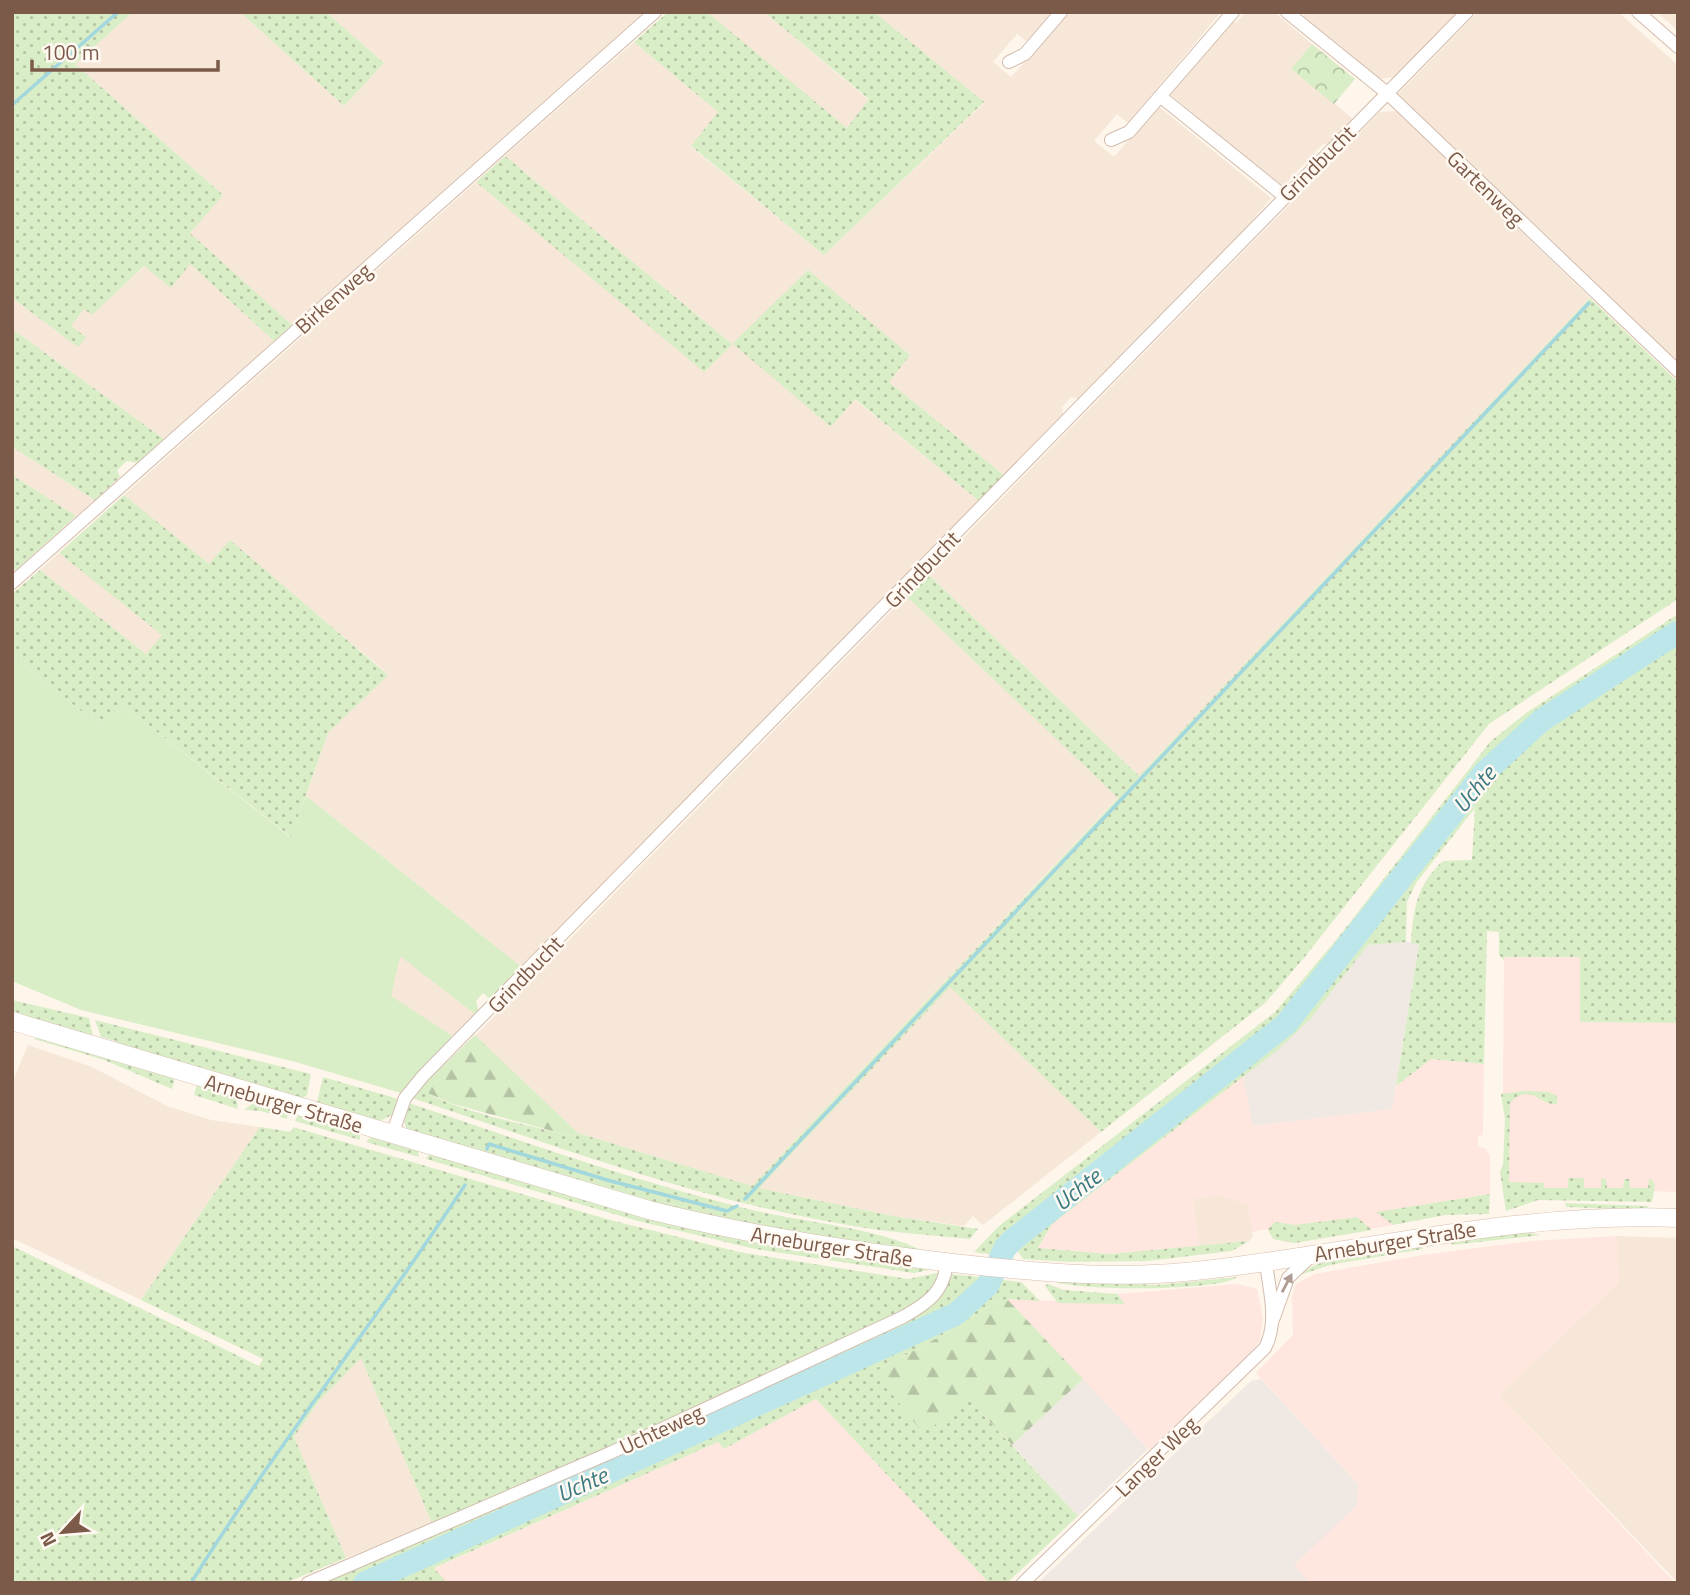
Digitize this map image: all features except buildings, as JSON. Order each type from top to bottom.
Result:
[{"type":"main road","name":"Arneburger Straße","points":[[12,1021],[614,1201],[716,1227],[824,1247],[947,1262],[1011,1269],[1146,1275],[1266,1262],[1434,1233],[1538,1220],[1678,1218]]},
{"type":"street","name":"Birkenweg","points":[[12,583],[655,12]]},
{"type":"street","points":[[1009,62],[1025,54],[1061,12]]},
{"type":"street","points":[[1111,140],[1129,132],[1233,12]]},
{"type":"street","name":"Gartenweg","points":[[1287,12],[1387,93],[1678,370]]},
{"type":"street","name":"Grindbucht","points":[[392,1135],[405,1098],[414,1085],[1467,12]]},
{"type":"street","points":[[1638,12],[1678,47]]},
{"type":"street","points":[[1160,96],[1284,196]]},
{"type":"street","name":"Langer Weg","points":[[1273,1320],[1288,1278],[1314,1254]]},
{"type":"street","name":"Uchteweg","points":[[308,1583],[610,1453],[903,1317],[931,1300],[946,1279],[947,1262]]},
{"type":"street","name":"Langer Weg","points":[[1023,1583],[1256,1360],[1272,1334],[1273,1320],[1266,1262]]},
{"type":"shaded area","points":[[133,12],[240,12],[344,106],[384,63],[326,12],[644,12],[292,325],[189,233],[223,195],[75,64]]},
{"type":"shaded area","points":[[706,12],[764,12],[869,100],[847,128]]},
{"type":"shaded area","points":[[874,12],[1054,12],[1029,43],[1017,34],[993,62],[1011,77],[1069,12],[1221,12],[1128,123],[1117,114],[1094,141],[1114,157],[1158,106],[1271,198],[1239,236],[1079,399],[1071,397],[1062,407],[1064,416],[1005,476],[889,382],[910,355],[807,271],[788,291],[831,427],[854,399],[979,501],[523,968],[306,796],[328,733],[388,674],[230,541],[209,565],[124,495],[476,182],[705,371],[732,344],[505,156],[634,42],[718,112],[691,147],[824,255],[984,103]]},
{"type":"shaded area","points":[[1246,12],[1274,12],[1312,44],[1292,69],[1353,119],[1328,146],[1324,143],[1283,186],[1254,163],[1241,159],[1193,120],[1196,116],[1168,92],[1230,19],[1236,23]]},
{"type":"shaded area","points":[[1305,12],[1458,12],[1395,77],[1378,79],[1303,19]]},
{"type":"shaded area","points":[[1478,12],[1618,12],[1678,65],[1678,362],[1398,94]]},
{"type":"shaded area","points":[[1657,12],[1678,12],[1678,31]]},
{"type":"shaded area","points":[[1397,111],[1590,298],[1139,776],[928,574],[1380,112]]},
{"type":"shaded area","points":[[190,264],[274,341],[164,439],[12,329],[12,298],[63,336],[84,309],[92,314],[145,266]]},
{"type":"shaded area","points":[[12,447],[95,500],[76,516],[12,475]]},
{"type":"shaded area","points":[[59,553],[163,634],[147,655],[40,570]]},
{"type":"shaded area","points":[[906,596],[1118,797],[752,1186],[578,1133],[475,1036]]},
{"type":"shaded area","points":[[1419,943],[1392,1109],[1253,1126],[1243,1077],[1311,1018],[1368,945]]},
{"type":"shaded area","points":[[400,955],[476,1015],[454,1037],[390,996]]},
{"type":"shaded area","points":[[1504,957],[1580,957],[1580,1022],[1678,1023],[1678,1192],[1578,1189],[1509,1192],[1508,1096],[1503,1095]]},
{"type":"shaded area","points":[[950,986],[1101,1132],[983,1225],[973,1216],[964,1226],[893,1216],[758,1188]]},
{"type":"shaded area","points":[[28,1045],[92,1067],[167,1106],[211,1120],[260,1127],[141,1300],[12,1238],[12,1083]]},
{"type":"shaded area","points":[[1431,1059],[1484,1064],[1483,1135],[1478,1136],[1478,1146],[1486,1149],[1490,1156],[1490,1194],[1377,1212],[1393,1225],[1289,1243],[1273,1239],[1267,1229],[1252,1232],[1248,1205],[1220,1195],[1193,1199],[1199,1246],[1110,1254],[1038,1248],[1052,1224],[1243,1077],[1254,1126],[1392,1109],[1396,1086]]},
{"type":"shaded area","points":[[1220,1195],[1248,1205],[1253,1236],[1249,1241],[1199,1246],[1193,1199]]},
{"type":"shaded area","points":[[1617,1236],[1678,1238],[1678,1583],[1499,1395],[1618,1283]]},
{"type":"shaded area","points":[[1617,1236],[1619,1282],[1499,1395],[1675,1583],[1310,1583],[1293,1565],[1357,1505],[1358,1484],[1256,1373],[1293,1335],[1292,1298],[1296,1284],[1315,1274],[1423,1255],[1532,1241]]},
{"type":"shaded area","points":[[1237,1284],[1257,1289],[1263,1318],[1260,1340],[1251,1354],[1149,1450],[1007,1299],[1124,1304],[1117,1294]]},
{"type":"shaded area","points":[[361,1357],[432,1523],[346,1558],[294,1437],[319,1401]]},
{"type":"shaded area","points":[[1083,1379],[1148,1449],[1078,1516],[1012,1445]]},
{"type":"shaded area","points":[[1261,1379],[1358,1484],[1357,1505],[1294,1565],[1310,1583],[1038,1583],[1251,1381]]},
{"type":"shaded area","points":[[816,1399],[989,1583],[447,1583],[433,1569],[718,1442],[724,1449]]},
{"type":"green space","points":[[12,12],[133,12],[75,64],[223,195],[190,233],[292,325],[274,341],[190,264],[171,288],[144,266],[92,315],[84,309],[71,326],[86,337],[78,347],[12,298]]},
{"type":"green space","points":[[240,12],[326,12],[384,63],[344,106]]},
{"type":"green space","points":[[668,12],[707,12],[847,128],[869,99],[764,12],[874,12],[984,102],[824,255],[691,146],[718,112],[634,42]]},
{"type":"green space","points":[[1312,44],[1355,79],[1334,104],[1291,69]]},
{"type":"green space","points":[[505,156],[732,344],[808,270],[910,355],[889,382],[1005,476],[979,501],[855,399],[831,427],[733,344],[704,372],[476,182]]},
{"type":"green space","points":[[1590,298],[1678,382],[1678,599],[1489,724],[1265,1003],[1101,1132],[950,987],[759,1188],[893,1216],[978,1229],[970,1239],[858,1227],[733,1200],[625,1169],[412,1098],[421,1087],[431,1095],[467,1109],[567,1135],[578,1133],[752,1186],[1118,798],[906,596],[928,574],[1139,776]]},
{"type":"green space","points":[[12,329],[164,439],[137,463],[127,461],[117,470],[120,477],[95,500],[12,447]]},
{"type":"green space","points":[[12,475],[76,516],[16,570],[12,568]]},
{"type":"green space","points":[[124,495],[209,564],[230,540],[388,675],[328,733],[291,837],[124,706],[100,726],[12,656],[12,594],[40,570],[146,654],[162,635],[59,553]]},
{"type":"green space","points":[[1678,614],[1678,1023],[1580,1022],[1580,957],[1504,957],[1504,960],[1499,955],[1499,932],[1487,931],[1484,1064],[1431,1059],[1396,1086],[1419,944],[1411,943],[1418,898],[1427,879],[1443,861],[1472,860],[1475,808],[1416,883],[1407,902],[1406,942],[1368,945],[1311,1018],[1278,1050],[1052,1224],[1038,1248],[1110,1254],[1249,1241],[1232,1251],[1147,1261],[1069,1262],[1023,1259],[1016,1248],[1009,1257],[974,1252],[999,1226],[1275,1012],[1337,939],[1490,742],[1526,713]]},
{"type":"green space","points":[[12,656],[100,726],[124,706],[290,837],[306,796],[523,968],[491,1000],[483,993],[476,1001],[479,1012],[476,1015],[400,956],[391,996],[454,1037],[401,1093],[292,1061],[81,1010],[12,981]]},
{"type":"green space","points":[[12,1000],[89,1018],[94,1040],[12,1011]]},
{"type":"green space","points":[[95,1020],[311,1074],[307,1095],[300,1100],[115,1047],[116,1041],[101,1037]]},
{"type":"green space","points":[[475,1035],[578,1133],[567,1135],[453,1104],[423,1091],[421,1087]]},
{"type":"green space","points":[[38,1037],[175,1078],[172,1089],[104,1060],[34,1039]]},
{"type":"green space","points":[[323,1077],[398,1099],[392,1115],[378,1122],[317,1102]]},
{"type":"green space","points":[[197,1085],[236,1096],[238,1109],[194,1095]]},
{"type":"green space","points":[[1549,1092],[1557,1096],[1557,1104],[1529,1094],[1523,1094],[1510,1103],[1509,1182],[1544,1183],[1544,1188],[1568,1188],[1568,1178],[1584,1178],[1584,1188],[1601,1188],[1601,1178],[1606,1179],[1607,1188],[1623,1188],[1624,1179],[1630,1179],[1630,1188],[1648,1188],[1649,1179],[1652,1179],[1655,1186],[1652,1202],[1538,1200],[1506,1211],[1500,1172],[1503,1165],[1505,1119],[1501,1094]]},
{"type":"green space","points":[[256,1101],[288,1111],[287,1119],[261,1111],[244,1110]]},
{"type":"green space","points":[[409,1103],[659,1185],[766,1213],[881,1235],[924,1251],[848,1244],[685,1213],[408,1133],[403,1118]]},
{"type":"green space","points":[[298,1114],[360,1132],[360,1140],[295,1121]]},
{"type":"green space","points":[[260,1127],[291,1132],[293,1127],[610,1220],[739,1252],[908,1279],[937,1273],[940,1274],[939,1281],[922,1299],[894,1314],[547,1475],[432,1523],[361,1358],[319,1401],[294,1437],[346,1558],[285,1583],[12,1583],[12,1246],[259,1366],[263,1359],[141,1300]]},
{"type":"green space","points":[[372,1136],[418,1149],[419,1157],[366,1142]]},
{"type":"green space","points":[[430,1153],[736,1238],[851,1258],[938,1268],[914,1273],[755,1249],[638,1221],[426,1159]]},
{"type":"green space","points":[[1490,1194],[1489,1214],[1445,1215],[1393,1225],[1376,1212]]},
{"type":"green space","points":[[1565,1203],[1649,1206],[1644,1210],[1566,1207]]},
{"type":"green space","points":[[1357,1217],[1372,1230],[1295,1243],[1273,1239],[1268,1229],[1275,1222],[1295,1225]]},
{"type":"green space","points":[[1518,1231],[1541,1235],[1451,1245],[1452,1242]]},
{"type":"green space","points":[[1419,1246],[1423,1249],[1330,1265],[1294,1277],[1317,1264]]},
{"type":"green space","points":[[952,1274],[1021,1282],[1040,1301],[1007,1299],[994,1303],[952,1330],[874,1372],[970,1401],[1078,1516],[1007,1583],[989,1583],[816,1399],[724,1449],[718,1442],[434,1568],[447,1583],[314,1583],[924,1311],[942,1295]]},
{"type":"green space","points":[[1237,1277],[1226,1282],[1205,1285],[1147,1288],[1087,1287],[1050,1280],[1157,1285]]},
{"type":"green space","points":[[1048,1284],[1064,1290],[1117,1294],[1125,1304],[1058,1303],[1045,1286]]},
{"type":"green space","points":[[1007,1299],[1083,1379],[1012,1445],[970,1401],[923,1433],[874,1372],[952,1330],[994,1303]]},
{"type":"waterway","points":[[12,105],[118,12]]},
{"type":"waterway","points":[[745,1199],[1589,303]]},
{"type":"waterway","name":"Uchte","points":[[365,1583],[956,1314],[988,1285],[1005,1248],[1014,1239],[1286,1024],[1485,772],[1542,720],[1678,632]]},
{"type":"waterway","points":[[487,1149],[489,1144],[607,1180],[727,1211],[737,1206]]},
{"type":"waterway","points":[[191,1583],[257,1482],[465,1185]]}]
